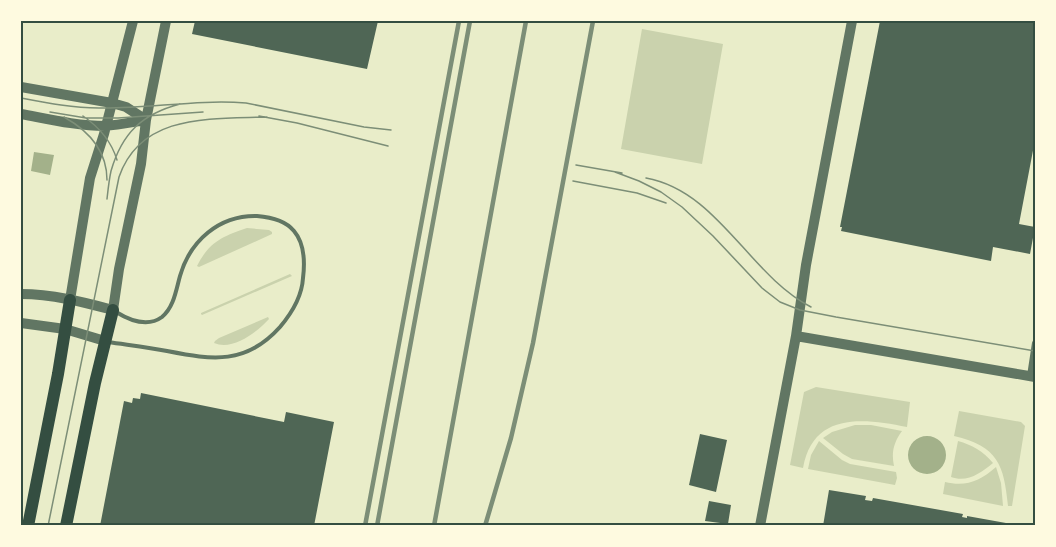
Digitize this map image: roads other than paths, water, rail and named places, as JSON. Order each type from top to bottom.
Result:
[{"type":"main road","points":[[28,526],[70,300]]},
{"type":"main road","points":[[66,526],[113,309]]},
{"type":"street","points":[[70,300],[90,177],[106,126],[133,21]]},
{"type":"street","points":[[21,294],[70,300],[113,309],[166,21]]},
{"type":"street","points":[[760,526],[852,21]]},
{"type":"street","points":[[21,87],[112,103],[126,107],[147,120]]},
{"type":"street","points":[[21,114],[106,126],[147,120]]},
{"type":"street","points":[[21,323],[65,329],[105,341]]},
{"type":"street","points":[[796,336],[1033,376],[1035,343]]},
{"type":"lane","points":[[105,341],[205,358],[229,357],[255,348],[272,336],[284,323],[295,305],[303,281],[302,244],[294,230],[283,222],[252,216],[236,218],[220,224],[201,238],[188,254],[175,296],[170,308],[162,317],[151,322],[137,322],[128,320],[113,309]]},
{"type":"tram line","points":[[21,98],[69,106],[99,108],[209,102],[246,103],[364,127],[391,130]]},
{"type":"tram line","points":[[107,199],[111,171],[121,146],[128,136],[135,127],[155,113],[180,104]]},
{"type":"tram line","points":[[50,112],[86,118],[203,112]]},
{"type":"tram line","points":[[83,116],[104,135],[117,160]]},
{"type":"tram line","points":[[259,116],[388,146]]},
{"type":"tram line","points":[[64,117],[95,142],[104,159],[107,180]]},
{"type":"tram line","points":[[48,526],[119,177],[129,156],[144,141],[161,130],[180,124],[223,118],[267,117]]},
{"type":"tram line","points":[[576,165],[622,173]]},
{"type":"tram line","points":[[615,172],[661,192],[682,207],[762,288],[780,302],[800,310],[836,317],[1035,351]]},
{"type":"tram line","points":[[646,178],[671,186],[693,199],[714,216],[769,275],[789,293],[811,307]]},
{"type":"tram line","points":[[573,181],[637,193],[666,203]]},
{"type":"railway","points":[[365,526],[459,21]]},
{"type":"railway","points":[[377,526],[470,21]]},
{"type":"railway","points":[[434,526],[526,21]]},
{"type":"railway","points":[[485,526],[511,438],[533,343],[593,21]]}]
